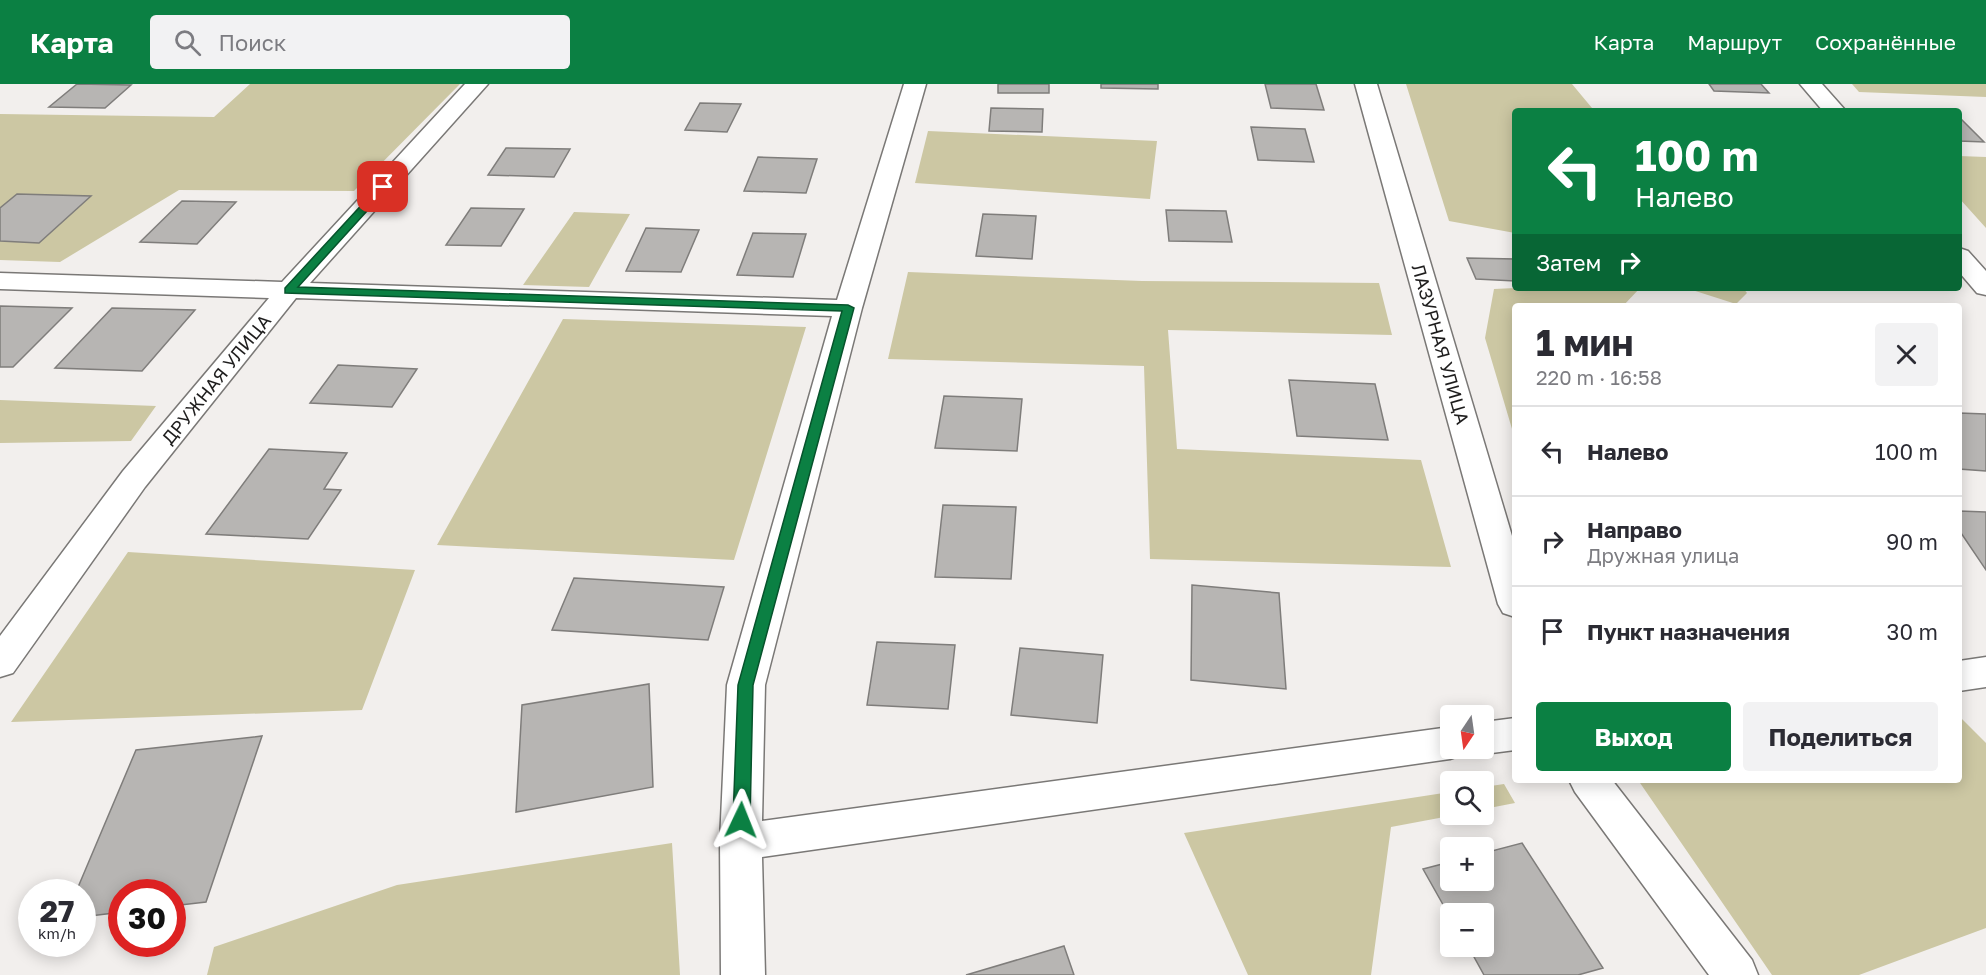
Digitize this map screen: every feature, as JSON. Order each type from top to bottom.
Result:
[{"type":"street","name":"ДРУЖНАЯ УЛИЦА","points":[[0,663],[134,479],[289,290],[477,84]]},
{"type":"street","points":[[743,975],[741,842],[746,685],[848,308],[915,84]]},
{"type":"street","name":"ЛАЗУРНАЯ УЛИЦА","points":[[1366,84],[1512,594]]},
{"type":"street","points":[[1811,84],[1831,108]]},
{"type":"street","points":[[1962,259],[1986,287]]},
{"type":"street","points":[[0,281],[848,308]]},
{"type":"street","points":[[1962,676],[1986,672]]},
{"type":"street","points":[[1494,737],[1512,734]]},
{"type":"street","points":[[741,842],[1440,744]]},
{"type":"street","points":[[1591,783],[1736,975]]},
{"type":"shaded area","points":[[250,84],[460,84],[354,191],[179,190],[60,262],[0,260],[0,114],[214,117]]},
{"type":"shaded area","points":[[1406,84],[1572,84],[1592,108],[1512,108],[1512,232],[1449,221]]},
{"type":"shaded area","points":[[1852,84],[1986,84],[1986,97],[1859,92]]},
{"type":"shaded area","points":[[928,131],[1157,141],[1150,199],[915,183]]},
{"type":"shaded area","points":[[1962,156],[1986,157],[1986,228],[1962,201]]},
{"type":"shaded area","points":[[574,212],[630,214],[589,287],[523,285]]},
{"type":"shaded area","points":[[908,272],[1142,281],[1379,283],[1392,335],[1168,330],[1177,449],[1421,460],[1451,567],[1150,559],[1144,366],[888,359]]},
{"type":"shaded area","points":[[1494,289],[1637,291],[1626,303],[1512,303],[1512,429],[1485,338]]},
{"type":"shaded area","points":[[1695,291],[1745,291],[1747,293],[1737,303]]},
{"type":"shaded area","points":[[563,319],[806,327],[734,560],[437,545]]},
{"type":"shaded area","points":[[0,400],[156,406],[131,441],[0,443]]},
{"type":"shaded area","points":[[128,552],[415,570],[362,710],[11,722]]},
{"type":"shaded area","points":[[1962,719],[1986,743],[1986,928],[1859,975],[1772,975],[1640,783],[1962,783]]},
{"type":"shaded area","points":[[1504,784],[1515,803],[1494,807],[1494,786]]},
{"type":"shaded area","points":[[1440,794],[1440,818],[1391,827],[1371,975],[1248,975],[1184,833]]},
{"type":"shaded area","points":[[672,843],[680,975],[207,975],[214,947],[397,885]]},
{"type":"building","points":[[77,84],[131,85],[105,108],[49,107]]},
{"type":"building","points":[[998,84],[1049,84],[1049,93],[998,93]]},
{"type":"building","points":[[1101,84],[1158,84],[1158,89],[1101,88]]},
{"type":"building","points":[[1265,84],[1316,84],[1324,110],[1271,108]]},
{"type":"building","points":[[1709,84],[1761,84],[1769,93],[1714,91]]},
{"type":"building","points":[[700,103],[741,104],[727,132],[685,130]]},
{"type":"building","points":[[991,108],[1043,109],[1042,132],[989,131]]},
{"type":"building","points":[[1962,120],[1984,142],[1962,141]]},
{"type":"building","points":[[1251,127],[1305,129],[1314,162],[1258,160]]},
{"type":"building","points":[[506,148],[570,149],[554,177],[488,175]]},
{"type":"building","points":[[758,157],[817,159],[806,193],[744,191]]},
{"type":"building","points":[[17,194],[91,196],[39,243],[0,241],[0,208]]},
{"type":"building","points":[[182,201],[236,202],[197,244],[140,242]]},
{"type":"building","points":[[471,208],[524,209],[501,246],[446,245]]},
{"type":"building","points":[[1166,210],[1226,211],[1232,242],[1169,241]]},
{"type":"building","points":[[983,214],[1036,216],[1032,259],[976,256]]},
{"type":"building","points":[[646,228],[699,230],[681,272],[626,271]]},
{"type":"building","points":[[753,233],[806,234],[793,277],[737,275]]},
{"type":"building","points":[[1467,258],[1512,259],[1512,281],[1476,279]]},
{"type":"building","points":[[0,306],[72,308],[13,367],[0,367]]},
{"type":"building","points":[[112,308],[195,310],[142,371],[55,368]]},
{"type":"building","points":[[338,365],[417,369],[392,407],[310,403]]},
{"type":"building","points":[[1289,380],[1375,384],[1388,440],[1297,436]]},
{"type":"building","points":[[944,396],[1022,399],[1017,451],[935,448]]},
{"type":"building","points":[[1962,413],[1986,414],[1986,471],[1962,469]]},
{"type":"building","points":[[269,449],[347,453],[324,489],[341,490],[308,539],[206,534]]},
{"type":"building","points":[[943,505],[1016,507],[1011,579],[935,577]]},
{"type":"building","points":[[1962,511],[1986,512],[1986,570],[1962,534]]},
{"type":"building","points":[[574,578],[724,587],[708,640],[552,630]]},
{"type":"building","points":[[1192,585],[1279,593],[1286,689],[1191,680]]},
{"type":"building","points":[[877,642],[955,645],[948,709],[867,705]]},
{"type":"building","points":[[1020,648],[1103,655],[1097,723],[1011,715]]},
{"type":"building","points":[[649,684],[653,787],[516,812],[522,705]]},
{"type":"building","points":[[262,736],[206,902],[186,904],[186,879],[108,879],[108,914],[96,915],[96,879],[81,879],[136,750]]},
{"type":"building","points":[[1522,843],[1603,968],[1578,975],[1484,975],[1474,957],[1494,957],[1494,903],[1442,903],[1423,869],[1440,865],[1440,891],[1494,891],[1494,850]]},
{"type":"building","points":[[1064,946],[1074,975],[966,975]]},
{"type":"route","points":[[383,187],[289,290],[848,308],[746,685],[741,820]]}]
